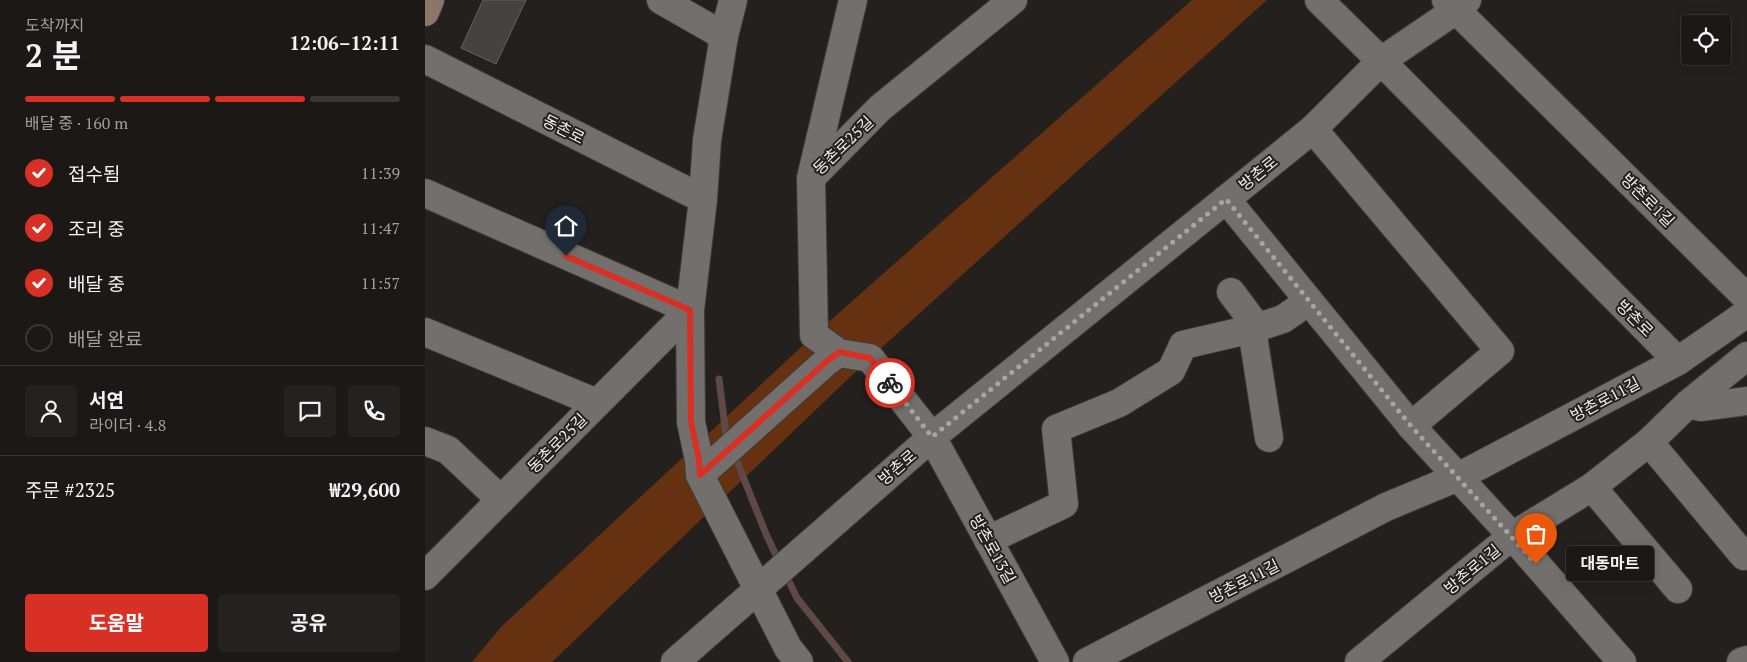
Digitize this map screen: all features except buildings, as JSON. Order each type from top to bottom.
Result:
[{"type":"main road","points":[[425,12],[430,0]]},
{"type":"street","points":[[661,0],[724,36]]},
{"type":"street","points":[[733,0],[724,36],[707,140],[703,199],[690,310],[691,422],[699,460],[700,475],[759,589],[787,657]]},
{"type":"street","name":"방촌로","points":[[1319,0],[1678,362]]},
{"type":"street","name":"동촌로25길","points":[[811,178],[880,108],[1007,2]]},
{"type":"street","name":"동촌로25길","points":[[811,178],[852,3]]},
{"type":"street","name":"방촌로","points":[[675,662],[932,437],[1313,129],[1381,61],[1456,3],[1549,102]]},
{"type":"street","name":"동촌로","points":[[425,60],[703,199]]},
{"type":"street","name":"방촌로1길","points":[[1549,102],[1747,298]]},
{"type":"street","points":[[1313,129],[1500,351],[1411,426]]},
{"type":"street","points":[[700,475],[832,357],[814,335],[811,178]]},
{"type":"street","points":[[425,193],[690,310]]},
{"type":"street","points":[[1226,199],[1411,426],[1512,536],[1622,662]]},
{"type":"street","points":[[1231,292],[1254,328],[1269,438]]},
{"type":"street","points":[[988,540],[1063,504],[1056,429],[1119,403],[1171,371],[1183,345],[1283,319],[1309,300]]},
{"type":"street","name":"동촌로25길","points":[[425,576],[690,310]]},
{"type":"street","name":"방촌로11길","points":[[1087,662],[1386,507],[1458,476],[1678,362],[1747,313]]},
{"type":"street","points":[[425,332],[597,403]]},
{"type":"street","name":"방촌로1길","points":[[1359,662],[1512,536],[1592,487],[1649,442],[1688,404],[1747,356]]},
{"type":"street","name":"방촌로13길","points":[[832,357],[870,358],[932,437],[1055,662]]},
{"type":"street","points":[[1688,404],[1701,407],[1747,401]]},
{"type":"street","points":[[425,441],[448,450],[501,500]]},
{"type":"street","points":[[1649,442],[1745,555]]},
{"type":"street","points":[[1592,487],[1678,589]]},
{"type":"street","points":[[1741,662],[1747,660]]},
{"type":"shaded area","points":[[1192,0],[1267,0],[870,358],[552,662],[472,662],[500,628],[814,335]]},
{"type":"waterway","points":[[719,379],[726,435],[729,442]]},
{"type":"waterway","points":[[734,454],[780,564]]},
{"type":"waterway","points":[[785,573],[797,598],[848,662]]},
{"type":"way so far","points":[[890,383],[932,437],[1226,199],[1411,426],[1536,564]]},
{"type":"place","name":"대동마트","points":[[1536,564]]},
{"type":"route","points":[[566,256],[690,310],[691,422],[699,460],[700,475],[839,352],[870,358],[890,383]]}]
